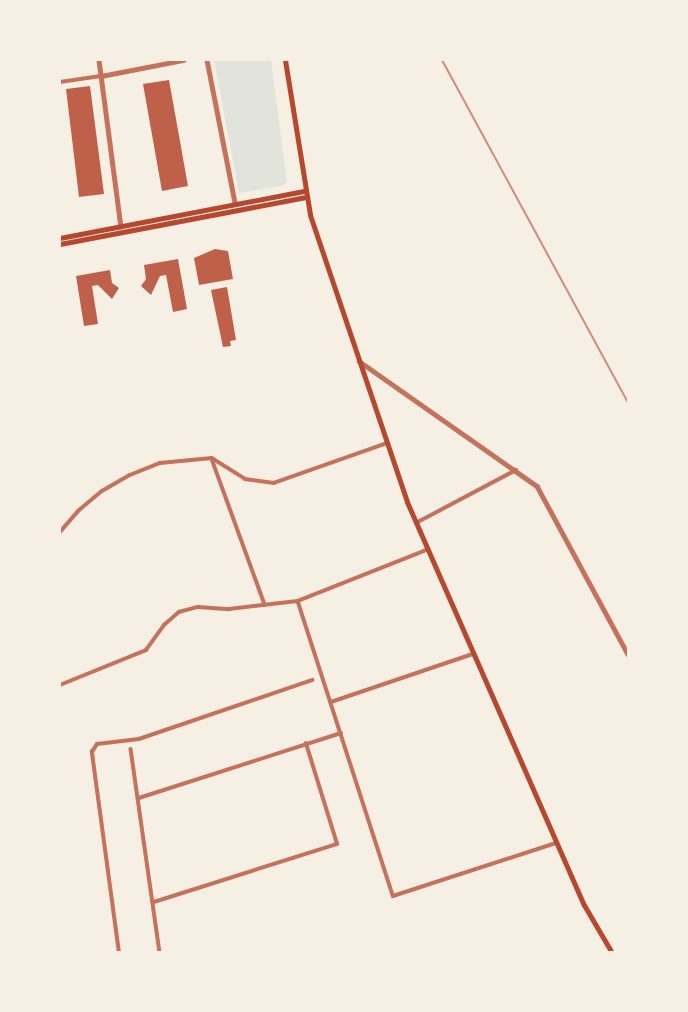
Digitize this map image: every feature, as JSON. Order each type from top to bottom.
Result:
[{"type":"highway","points":[[285,60],[305,194],[317,243],[416,523],[584,905],[612,953]]},
{"type":"main road","points":[[60,238],[235,203],[305,194]]},
{"type":"main road","points":[[60,244],[305,194]]},
{"type":"street","points":[[99,60],[121,227]]},
{"type":"street","points":[[60,82],[183,60]]},
{"type":"street","points":[[207,60],[235,203]]},
{"type":"street","points":[[358,360],[537,486],[628,654]]},
{"type":"street","points":[[60,532],[78,511],[130,475],[179,459],[212,458],[245,479],[274,483],[387,443]]},
{"type":"street","points":[[212,458],[265,605]]},
{"type":"street","points":[[416,523],[516,470]]},
{"type":"street","points":[[60,685],[146,650],[164,625],[179,612],[198,607],[229,609],[298,601],[426,550]]},
{"type":"street","points":[[298,601],[393,896],[557,843]]},
{"type":"street","points":[[331,702],[473,653]]},
{"type":"street","points":[[119,953],[92,752],[97,744],[139,738],[312,680]]},
{"type":"street","points":[[139,798],[341,733]]},
{"type":"street","points":[[154,902],[337,844],[306,744]]},
{"type":"street","points":[[131,749],[160,953]]},
{"type":"shaded area","points":[[214,60],[271,60],[287,183],[239,193]]},
{"type":"building","points":[[169,80],[188,186],[162,191],[143,84]]},
{"type":"building","points":[[90,86],[104,194],[79,197],[66,89]]},
{"type":"building","points":[[215,249],[228,251],[233,279],[199,285],[194,258]]},
{"type":"building","points":[[178,259],[187,309],[173,312],[166,275],[160,276],[151,295],[141,286],[146,279],[144,265]]},
{"type":"building","points":[[110,270],[112,283],[119,288],[112,299],[98,285],[92,286],[98,324],[84,326],[76,276]]},
{"type":"building","points":[[227,287],[236,340],[230,341],[231,346],[223,347],[211,290]]},
{"type":"railway","points":[[442,60],[628,402]]}]
